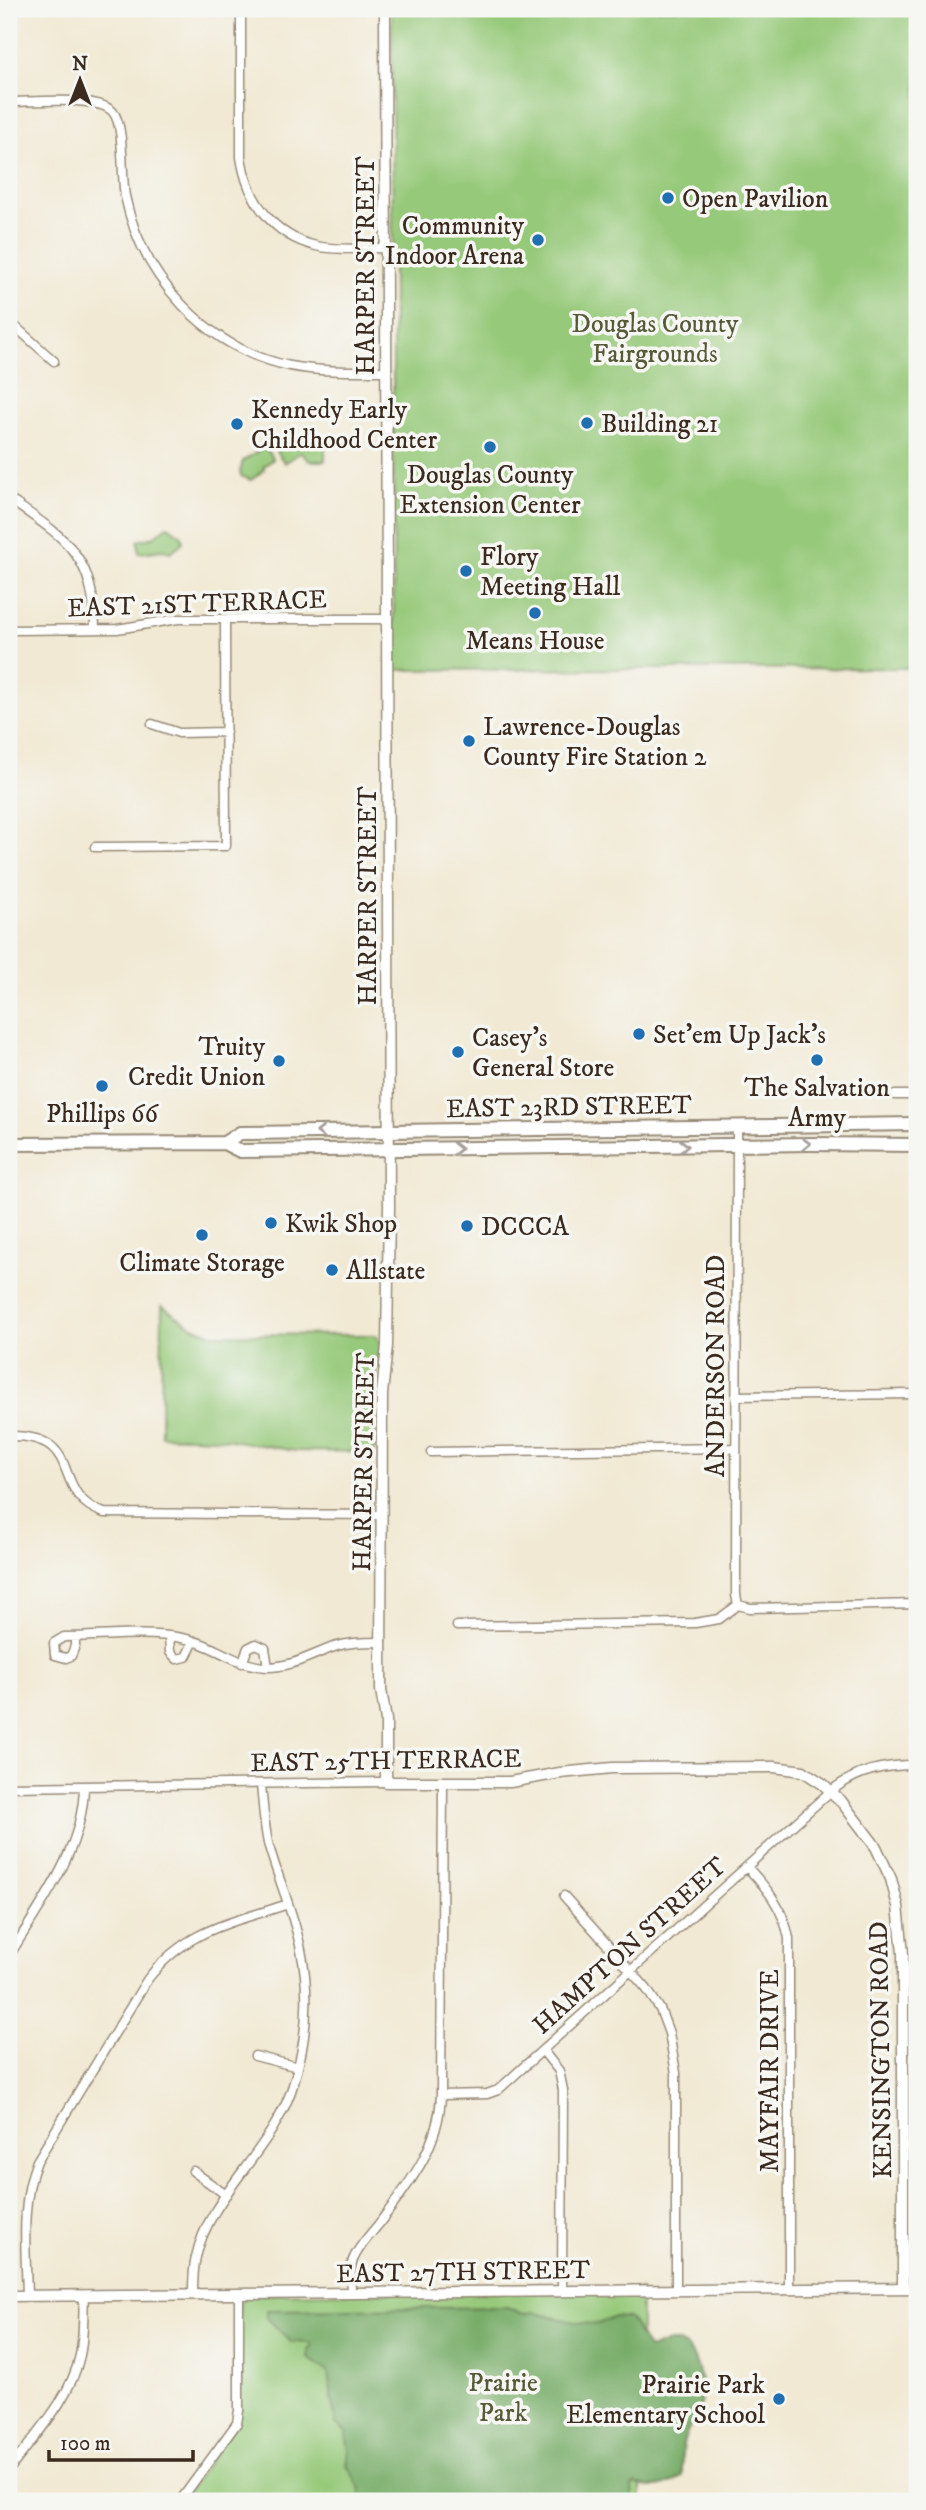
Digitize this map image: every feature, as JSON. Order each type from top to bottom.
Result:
[{"type":"main road","name":"EAST 23RD STREET","points":[[224,1143],[240,1133],[917,1124]]},
{"type":"main road","name":"EAST 23RD STREET","points":[[9,1144],[224,1143],[240,1151],[832,1143],[917,1145]]},
{"type":"street","points":[[240,9],[241,157],[243,172],[257,204],[276,226],[301,242],[325,248],[386,248]]},
{"type":"street","name":"HARPER STREET","points":[[385,9],[389,1150],[388,1329],[383,1382],[381,1690],[386,1720],[386,1782]]},
{"type":"street","points":[[9,102],[93,102],[114,113],[121,131],[120,162],[125,197],[146,256],[177,300],[192,316],[224,340],[287,366],[325,371],[386,371]]},
{"type":"street","points":[[9,321],[54,361]]},
{"type":"street","points":[[9,499],[54,533],[82,564],[93,590],[95,629]]},
{"type":"street","name":"EAST 21ST TERRACE","points":[[9,630],[117,629],[178,619],[387,619]]},
{"type":"street","points":[[95,847],[226,846],[225,619]]},
{"type":"street","points":[[152,724],[178,733],[226,732]]},
{"type":"street","points":[[895,1095],[917,1095]]},
{"type":"street","name":"ANDERSON ROAD","points":[[737,1127],[735,1448],[738,1605]]},
{"type":"street","points":[[736,1396],[917,1394]]},
{"type":"street","points":[[9,1436],[32,1437],[51,1445],[61,1457],[78,1497],[104,1513],[382,1515]]},
{"type":"street","points":[[431,1452],[735,1448]]},
{"type":"street","points":[[457,1626],[695,1623],[719,1619],[738,1605],[750,1608],[917,1604]]},
{"type":"street","points":[[75,1637],[169,1636],[194,1641],[242,1663],[268,1667],[299,1662],[336,1646],[354,1642],[381,1642]]},
{"type":"street","points":[[169,1636],[170,1652],[177,1659],[186,1657],[194,1641]]},
{"type":"street","points":[[242,1663],[248,1648],[256,1644],[265,1648],[268,1667]]},
{"type":"street","points":[[831,1791],[869,1769],[917,1765]]},
{"type":"street","name":"EAST 25TH TERRACE","points":[[9,1787],[510,1782],[560,1773],[612,1768],[774,1767],[803,1771],[831,1791]]},
{"type":"street","points":[[351,2293],[351,2271],[357,2252],[421,2167],[438,2123],[441,2095],[443,1783]]},
{"type":"street","points":[[193,2294],[193,2273],[207,2225],[272,2131],[294,2084],[305,2031],[306,1988],[301,1950],[268,1841],[261,1785]]},
{"type":"street","points":[[9,1956],[71,1852],[81,1820],[84,1786]]},
{"type":"street","name":"HAMPTON STREET","points":[[441,2095],[487,2094],[498,2090],[831,1791]]},
{"type":"street","name":"KENSINGTON ROAD","points":[[831,1791],[853,1815],[876,1847],[891,1879],[901,1921],[903,2288]]},
{"type":"street","name":"MAYFAIR DRIVE","points":[[747,1867],[765,1886],[780,1910],[789,1938],[789,2289]]},
{"type":"street","points":[[564,1896],[646,1988],[660,2009],[669,2033],[675,2060],[676,2290]]},
{"type":"street","points":[[26,2296],[26,2214],[31,2175],[146,1980],[166,1957],[187,1940],[288,1904]]},
{"type":"street","points":[[543,2051],[559,2071],[563,2090],[562,2291]]},
{"type":"street","points":[[255,2056],[298,2067]]},
{"type":"street","points":[[193,2171],[226,2195]]},
{"type":"street","name":"EAST 27TH STREET","points":[[9,2296],[917,2287]]},
{"type":"street","points":[[180,2501],[237,2423],[239,2294]]},
{"type":"street","points":[[9,2470],[57,2406],[72,2381],[82,2343],[84,2295]]},
{"type":"green space","name":"Douglas County Fairgrounds","points":[[392,9],[917,9],[917,668],[394,670]]},
{"type":"green space","points":[[290,437],[325,446],[325,461],[309,461],[301,452],[285,463],[276,451],[279,448],[275,444],[281,440],[286,444]]},
{"type":"green space","points":[[265,447],[273,459],[263,467],[264,470],[251,480],[241,476],[243,461]]},
{"type":"green space","points":[[168,526],[182,536],[183,542],[171,552],[162,550],[139,553],[138,541],[153,537]]},
{"type":"green space","points":[[162,1306],[195,1328],[212,1334],[376,1335],[381,1345],[375,1382],[374,1452],[296,1451],[219,1438],[161,1436]]},
{"type":"green space","name":"Prairie Park","points":[[641,2290],[641,2501],[180,2501],[237,2423],[239,2294]]},
{"type":"green space","name":"Prairie Park","points":[[507,2307],[523,2314],[532,2312],[579,2323],[598,2324],[615,2317],[629,2318],[649,2349],[673,2342],[687,2348],[701,2380],[702,2397],[683,2444],[682,2477],[659,2486],[635,2484],[632,2487],[633,2501],[358,2501],[361,2489],[347,2465],[349,2451],[346,2432],[336,2424],[328,2372],[308,2358],[308,2350],[312,2346],[310,2343],[291,2342],[267,2318],[267,2310]]},
{"type":"place","name":"Open Pavilion","points":[[668,198]]},
{"type":"place","name":"Community Indoor Arena","points":[[538,240]]},
{"type":"place","name":"Building 21","points":[[587,423]]},
{"type":"place","name":"Kennedy Early Childhood Center","points":[[237,424]]},
{"type":"place","name":"Douglas County Extension Center","points":[[490,447]]},
{"type":"place","name":"Flory Meeting Hall","points":[[466,571]]},
{"type":"place","name":"Means House","points":[[535,613]]},
{"type":"place","name":"Lawrence-Douglas County Fire Station 2","points":[[469,741]]},
{"type":"place","name":"Set'em Up Jack's","points":[[639,1034]]},
{"type":"place","name":"Casey's General Store","points":[[458,1052]]},
{"type":"place","name":"The Salvation Army","points":[[817,1060]]},
{"type":"place","name":"Truity Credit Union","points":[[279,1061]]},
{"type":"place","name":"Phillips 66","points":[[102,1086]]},
{"type":"place","name":"Kwik Shop","points":[[271,1223]]},
{"type":"place","name":"DCCCA","points":[[467,1226]]},
{"type":"place","name":"Climate Storage","points":[[202,1235]]},
{"type":"place","name":"Allstate","points":[[332,1270]]},
{"type":"place","name":"Prairie Park Elementary School","points":[[779,2399]]}]
